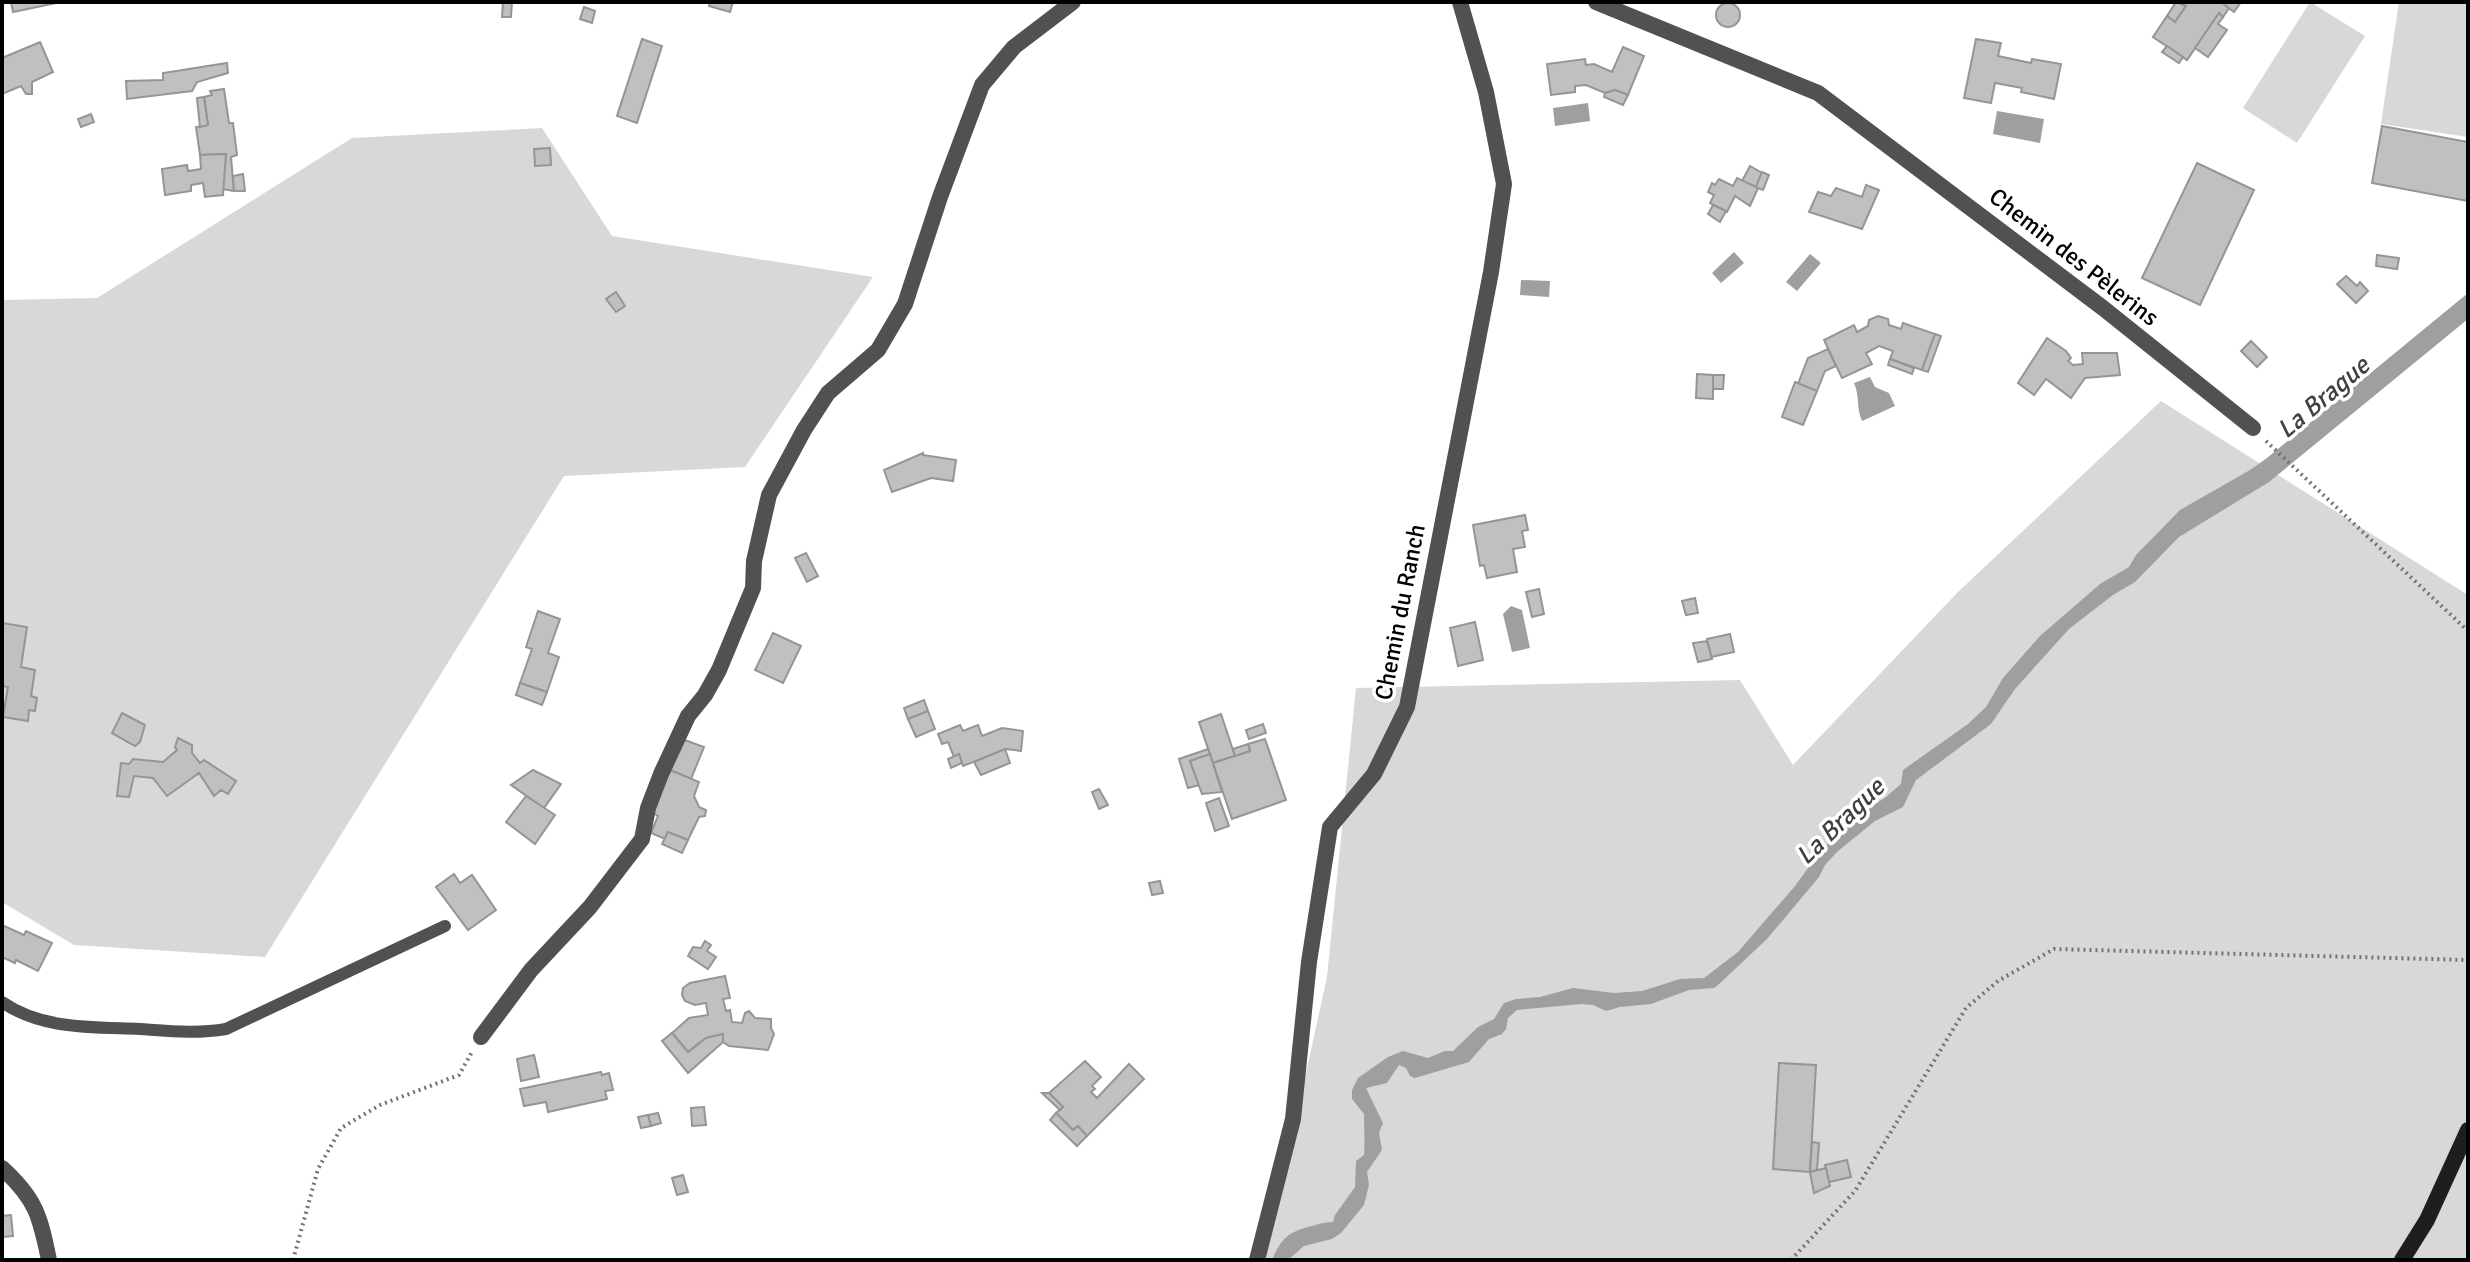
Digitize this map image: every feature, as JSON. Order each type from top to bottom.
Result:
[{"type":"street","points":[[481,1037],[531,970],[590,907],[642,839],[648,808],[661,774],[688,716],[719,670],[753,588],[754,561],[769,495],[828,393],[878,350],[905,304],[940,197],[982,85],[1014,47],[1073,2]]},
{"type":"street","name":"Chemin du Ranch","points":[[1257,1260],[1293,1119],[1309,962],[1330,827],[1374,774],[1407,707],[1491,272],[1504,184],[1486,92],[1460,2]]},
{"type":"street","name":"Chemin des Pèlerins","points":[[1596,2],[1818,93],[2069,282],[2253,428]]},
{"type":"street","points":[[2402,1260],[2427,1220],[2468,1130]]},
{"type":"street","points":[[2,1168],[24,1188],[41,1218],[49,1260]]},
{"type":"lane","points":[[2,1002],[11,1009],[66,1026],[201,1033],[226,1029],[445,926]]},
{"type":"path","points":[[2253,428],[2468,631]]},
{"type":"path","points":[[1791,1260],[1855,1191],[1966,1008],[1998,981],[2054,949],[2468,960]]},
{"type":"path","points":[[293,1260],[318,1169],[341,1128],[380,1105],[459,1075],[481,1037]]},
{"type":"shaded area","points":[[2310,2],[2365,36],[2297,143],[2243,108]]},
{"type":"shaded area","points":[[2399,2],[2468,2],[2468,137],[2381,124]]},
{"type":"shaded area","points":[[1588,103],[1590,121],[1555,126],[1553,108]]},
{"type":"shaded area","points":[[1997,111],[2044,119],[2040,143],[1993,134]]},
{"type":"shaded area","points":[[542,128],[612,236],[873,277],[745,467],[564,476],[265,957],[74,945],[2,902],[2,300],[97,298],[352,138]]},
{"type":"shaded area","points":[[1734,252],[1744,263],[1721,283],[1712,273]]},
{"type":"shaded area","points":[[1810,254],[1821,263],[1797,291],[1786,282]]},
{"type":"shaded area","points":[[1521,280],[1550,281],[1549,297],[1520,295]]},
{"type":"shaded area","points":[[2468,293],[2468,319],[2269,482],[2179,537],[2135,582],[2069,629],[2015,689],[1991,724],[1916,780],[1903,807],[1875,821],[1838,851],[1767,939],[1714,988],[1689,990],[1651,1004],[1606,1011],[1582,1004],[1517,1010],[1508,1018],[1502,1034],[1489,1039],[1469,1062],[1415,1078],[1399,1065],[1387,1083],[1366,1088],[1383,1123],[1379,1133],[1382,1150],[1367,1172],[1369,1185],[1364,1205],[1341,1233],[1332,1239],[1304,1246],[1288,1260],[1272,1260],[1289,1235],[1333,1222],[1355,1187],[1356,1161],[1364,1155],[1364,1114],[1352,1099],[1352,1090],[1358,1078],[1388,1057],[1403,1051],[1428,1058],[1453,1051],[1478,1027],[1494,1019],[1504,1003],[1516,999],[1540,997],[1573,988],[1614,993],[1642,991],[1680,979],[1704,978],[1738,952],[1795,886],[1822,849],[1855,817],[1901,784],[1903,770],[1968,724],[1986,707],[2003,678],[2040,636],[2100,584],[2129,567],[2136,555],[2180,510],[2267,458]]},
{"type":"shaded area","points":[[1870,377],[1875,387],[1889,393],[1895,406],[1862,421],[1854,383]]},
{"type":"shaded area","points":[[2161,401],[2468,595],[2468,1260],[1265,1260],[1327,977],[1356,688],[1740,680],[1793,765],[1957,593]]},
{"type":"shaded area","points":[[1511,606],[1522,610],[1530,648],[1512,652],[1503,614]]},
{"type":"building","points":[[11,2],[61,2],[13,12]]},
{"type":"building","points":[[503,2],[512,2],[511,17],[502,17]]},
{"type":"building","points":[[710,2],[733,2],[730,12],[709,6]]},
{"type":"building","points":[[2176,2],[2186,6],[2175,22],[2167,16]]},
{"type":"building","points":[[2180,2],[2221,2],[2229,8],[2223,17],[2219,13],[2187,60],[2153,37],[2167,16],[2175,22],[2186,6]]},
{"type":"building","points":[[2221,2],[2241,2],[2234,12]]},
{"type":"building","points":[[1723,3],[1733,3],[1740,10],[1740,20],[1733,27],[1723,27],[1716,20],[1716,10]]},
{"type":"building","points":[[584,7],[595,11],[592,23],[580,19]]},
{"type":"building","points":[[2219,13],[2223,17],[2218,24],[2227,30],[2208,57],[2195,48]]},
{"type":"building","points":[[642,39],[662,46],[637,123],[617,116]]},
{"type":"building","points":[[1976,39],[2001,43],[1998,56],[2031,63],[2032,59],[2061,64],[2054,99],[1995,83],[1991,103],[1964,98]]},
{"type":"building","points":[[40,42],[53,72],[32,82],[32,94],[26,94],[21,86],[2,94],[2,58]]},
{"type":"building","points":[[2167,46],[2183,57],[2179,63],[2162,52]]},
{"type":"building","points":[[1623,47],[1644,56],[1628,95],[1615,90],[1605,93],[1586,85],[1575,86],[1575,92],[1551,95],[1547,64],[1585,59],[1586,65],[1594,64],[1612,72]]},
{"type":"building","points":[[227,63],[228,73],[197,82],[192,91],[127,99],[126,81],[163,80],[163,73]]},
{"type":"building","points":[[224,89],[237,155],[231,157],[234,191],[222,189],[226,154],[200,155],[196,127],[208,125],[204,97],[212,95],[210,91]]},
{"type":"building","points":[[1615,90],[1628,95],[1623,105],[1604,97],[1605,93]]},
{"type":"building","points":[[204,97],[208,125],[200,127],[197,98]]},
{"type":"building","points":[[91,114],[94,122],[81,127],[78,119]]},
{"type":"building","points":[[2382,126],[2468,142],[2468,201],[2372,183]]},
{"type":"building","points":[[550,148],[551,165],[535,166],[534,149]]},
{"type":"building","points":[[226,154],[223,195],[205,197],[203,183],[191,185],[191,191],[165,195],[162,169],[187,165],[188,171],[201,169],[200,155]]},
{"type":"building","points":[[2197,163],[2254,190],[2200,305],[2142,278]]},
{"type":"building","points":[[1750,166],[1762,173],[1756,187],[1742,181]]},
{"type":"building","points":[[1762,172],[1769,175],[1763,190],[1758,188],[1750,206],[1735,196],[1727,212],[1710,203],[1714,195],[1708,192],[1712,183],[1715,185],[1719,179],[1733,186],[1737,178],[1756,187]]},
{"type":"building","points":[[243,174],[245,191],[234,191],[233,176]]},
{"type":"building","points":[[1866,185],[1879,190],[1862,229],[1809,212],[1818,192],[1831,196],[1836,188],[1862,197]]},
{"type":"building","points":[[1713,205],[1726,211],[1720,222],[1708,214]]},
{"type":"building","points":[[2377,255],[2399,258],[2397,269],[2376,266]]},
{"type":"building","points":[[2346,276],[2357,286],[2360,282],[2368,291],[2356,303],[2337,284]]},
{"type":"building","points":[[616,292],[625,306],[616,312],[606,299]]},
{"type":"building","points":[[1878,316],[1888,319],[1889,325],[1901,329],[1903,323],[1935,334],[1922,370],[1890,359],[1893,351],[1879,346],[1866,353],[1872,364],[1842,378],[1824,340],[1854,325],[1857,332]]},
{"type":"building","points":[[1935,334],[1941,336],[1928,372],[1922,370]]},
{"type":"building","points":[[2047,338],[2066,351],[2071,358],[2068,361],[2073,365],[2083,364],[2082,353],[2117,353],[2120,375],[2085,378],[2071,398],[2046,379],[2034,395],[2018,383]]},
{"type":"building","points":[[2251,341],[2267,357],[2257,367],[2241,351]]},
{"type":"building","points":[[1828,349],[1836,366],[1825,371],[1817,391],[1798,384],[1808,358]]},
{"type":"building","points":[[1890,359],[1914,368],[1912,374],[1888,365]]},
{"type":"building","points":[[1697,374],[1713,375],[1713,399],[1696,398]]},
{"type":"building","points":[[1713,375],[1724,375],[1723,389],[1713,389]]},
{"type":"building","points":[[1795,382],[1817,391],[1803,425],[1782,417]]},
{"type":"building","points":[[923,453],[956,460],[953,481],[931,478],[892,492],[884,470]]},
{"type":"building","points":[[1525,515],[1528,530],[1522,531],[1525,547],[1513,549],[1517,572],[1487,578],[1484,565],[1480,566],[1473,525]]},
{"type":"building","points":[[806,553],[818,576],[807,582],[795,558]]},
{"type":"building","points":[[1539,589],[1544,614],[1532,617],[1526,592]]},
{"type":"building","points":[[1695,598],[1698,613],[1686,615],[1682,601]]},
{"type":"building","points":[[538,611],[560,619],[548,653],[559,657],[547,692],[520,683],[532,649],[526,647]]},
{"type":"building","points":[[1475,622],[1483,660],[1458,666],[1450,628]]},
{"type":"building","points":[[2,623],[27,627],[21,667],[35,670],[31,696],[37,698],[35,711],[29,710],[28,721],[3,717],[8,687],[2,686]]},
{"type":"building","points":[[773,633],[801,646],[783,683],[755,670]]},
{"type":"building","points":[[1730,634],[1734,652],[1711,657],[1707,639]]},
{"type":"building","points":[[1707,641],[1712,659],[1698,662],[1693,643]]},
{"type":"building","points":[[520,683],[547,692],[542,705],[516,695]]},
{"type":"building","points":[[924,700],[928,711],[908,719],[904,708]]},
{"type":"building","points":[[928,711],[935,729],[916,737],[908,719]]},
{"type":"building","points":[[122,713],[145,725],[140,742],[135,746],[112,733]]},
{"type":"building","points":[[1221,714],[1235,756],[1213,763],[1199,722]]},
{"type":"building","points":[[1263,724],[1266,733],[1249,739],[1246,730]]},
{"type":"building","points":[[960,725],[963,731],[978,725],[982,736],[1002,728],[1023,731],[1021,751],[1006,749],[963,766],[959,754],[954,757],[948,742],[942,744],[938,734]]},
{"type":"building","points":[[178,738],[192,745],[192,753],[200,763],[204,760],[236,781],[228,794],[221,790],[214,796],[199,773],[167,796],[153,778],[134,776],[129,797],[117,796],[121,763],[129,764],[133,759],[163,762],[177,750]]},
{"type":"building","points":[[682,739],[704,747],[691,779],[670,770]]},
{"type":"building","points":[[1265,739],[1286,800],[1232,819],[1213,763],[1250,751],[1248,744]]},
{"type":"building","points":[[1248,744],[1250,751],[1235,756],[1233,749]]},
{"type":"building","points":[[1005,749],[1010,763],[981,775],[974,762]]},
{"type":"building","points":[[1208,749],[1210,754],[1190,761],[1199,785],[1188,788],[1179,759]]},
{"type":"building","points":[[959,754],[962,763],[951,768],[948,759]]},
{"type":"building","points":[[1210,754],[1222,792],[1202,794],[1190,761]]},
{"type":"building","points":[[533,770],[561,784],[544,808],[511,785]]},
{"type":"building","points":[[670,770],[699,782],[694,796],[699,807],[706,810],[705,816],[699,817],[688,840],[668,832],[665,839],[651,833],[658,816],[653,813]]},
{"type":"building","points":[[1099,789],[1108,805],[1099,809],[1092,792]]},
{"type":"building","points":[[526,796],[555,815],[535,844],[506,822]]},
{"type":"building","points":[[1219,798],[1229,826],[1215,831],[1206,803]]},
{"type":"building","points":[[668,832],[688,840],[682,853],[662,844]]},
{"type":"building","points":[[454,874],[460,883],[472,875],[496,910],[468,930],[436,887]]},
{"type":"building","points":[[1160,881],[1163,893],[1152,895],[1149,883]]},
{"type":"building","points":[[2,925],[24,935],[26,931],[52,943],[38,971],[2,957]]},
{"type":"building","points":[[705,941],[711,945],[707,951],[716,957],[708,969],[688,956],[693,947],[701,948]]},
{"type":"building","points":[[725,976],[730,998],[723,999],[726,1011],[730,1010],[732,1022],[742,1023],[745,1013],[749,1011],[755,1018],[771,1019],[774,1034],[768,1050],[729,1046],[723,1042],[723,1034],[706,1038],[688,1052],[672,1033],[689,1018],[708,1015],[706,1003],[695,1005],[685,1001],[683,988],[690,983]]},
{"type":"building","points":[[672,1033],[688,1052],[706,1038],[723,1034],[723,1042],[688,1073],[662,1041]]},
{"type":"building","points":[[534,1055],[539,1077],[521,1081],[517,1059]]},
{"type":"building","points":[[1085,1061],[1101,1077],[1092,1086],[1095,1089],[1091,1092],[1097,1098],[1129,1064],[1144,1079],[1087,1136],[1078,1126],[1073,1130],[1056,1113],[1063,1107],[1049,1093]]},
{"type":"building","points":[[1779,1063],[1816,1065],[1810,1172],[1773,1169]]},
{"type":"building","points":[[601,1072],[602,1075],[609,1073],[613,1090],[605,1091],[607,1099],[548,1112],[546,1102],[524,1106],[520,1089]]},
{"type":"building","points":[[1042,1093],[1049,1093],[1063,1107],[1060,1110]]},
{"type":"building","points":[[704,1107],[706,1125],[692,1126],[691,1108]]},
{"type":"building","points":[[658,1113],[661,1123],[651,1126],[648,1115]]},
{"type":"building","points":[[1056,1113],[1073,1130],[1078,1126],[1087,1136],[1077,1146],[1050,1120]]},
{"type":"building","points":[[648,1115],[651,1126],[641,1128],[638,1117]]},
{"type":"building","points":[[1812,1142],[1819,1143],[1817,1170],[1810,1172]]},
{"type":"building","points":[[1847,1160],[1851,1177],[1829,1182],[1825,1165]]},
{"type":"building","points":[[1826,1168],[1830,1186],[1814,1193],[1810,1172]]},
{"type":"building","points":[[683,1175],[688,1192],[677,1195],[672,1178]]},
{"type":"building","points":[[11,1215],[13,1236],[2,1237],[2,1216]]},
{"type":"water label","name":"La Brague","points":[[2323,397]]},
{"type":"water label","name":"La Brague","points":[[1840,821]]}]
